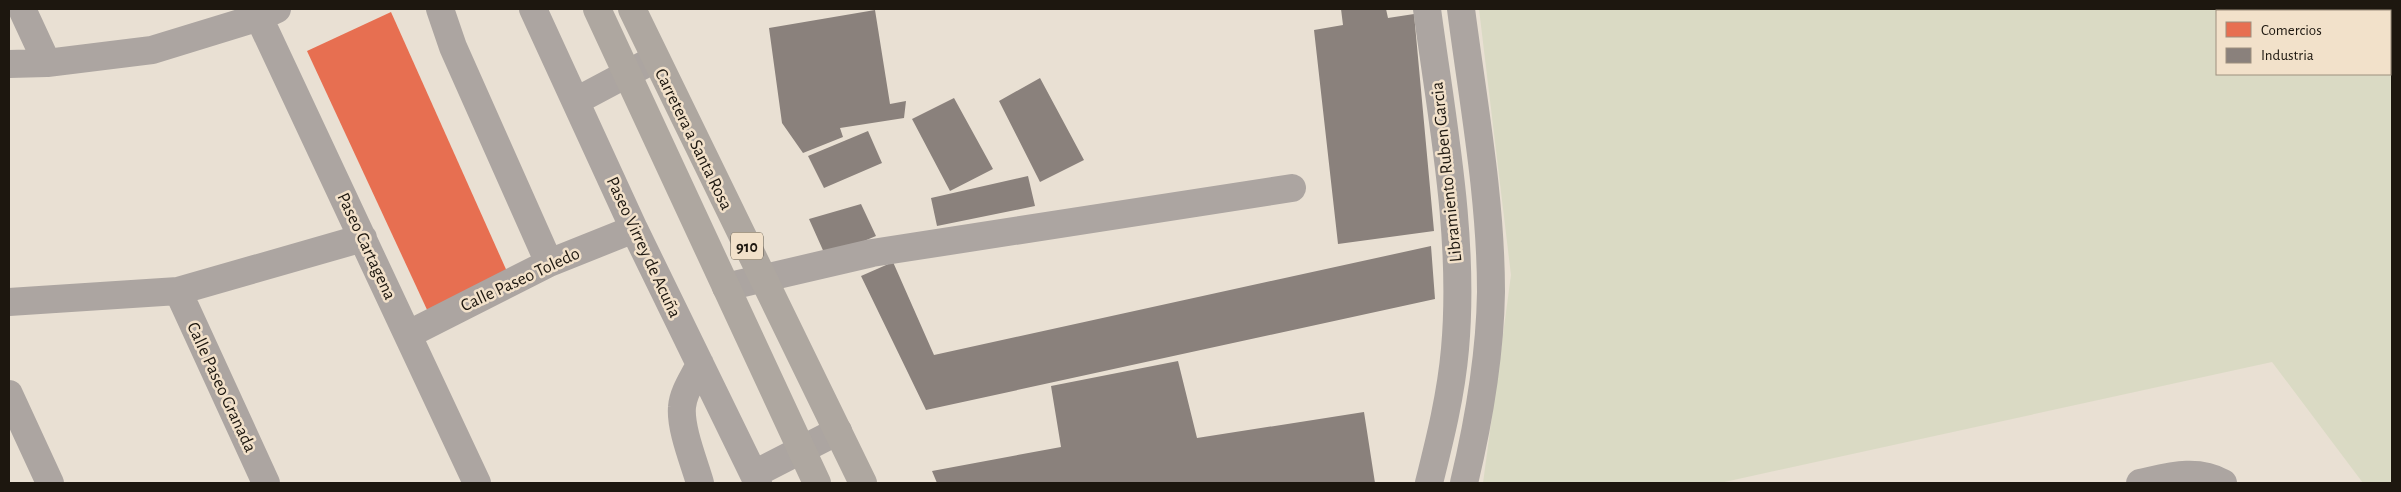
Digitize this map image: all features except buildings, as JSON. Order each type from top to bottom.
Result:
[{"type":"main road","name":"Carretera a Santa Rosa","points":[[597,9],[817,483]]},
{"type":"main road","name":"Carretera a Santa Rosa","points":[[632,9],[863,483]]},
{"type":"street","points":[[22,9],[47,63]]},
{"type":"street","points":[[440,9],[453,47],[549,263]]},
{"type":"street","name":"Paseo Virrey de Acuña","points":[[534,9],[634,229],[756,479]]},
{"type":"street","name":"Libramiento Ruben Garcia","points":[[1427,9],[1456,229],[1457,301],[1455,348],[1450,389],[1429,483]]},
{"type":"street","name":"Libramiento Ruben Garcia","points":[[1461,9],[1487,210],[1491,292],[1486,370],[1477,432],[1464,483]]},
{"type":"street","points":[[9,64],[47,63],[152,50],[264,12]]},
{"type":"street","name":"Paseo Cartagena","points":[[264,12],[363,238],[477,483]]},
{"type":"street","points":[[576,101],[627,72],[655,59]]},
{"type":"street","points":[[726,287],[762,277],[872,253],[1292,188]]},
{"type":"street","name":"Calle Paseo Toledo","points":[[408,334],[549,263],[634,229]]},
{"type":"street","points":[[9,302],[178,291],[363,238]]},
{"type":"street","name":"Calle Paseo Granada","points":[[178,291],[266,483]]},
{"type":"street","points":[[700,364],[684,397],[682,408],[683,422],[700,483]]},
{"type":"street","points":[[9,394],[50,483]]},
{"type":"street","points":[[756,479],[802,450],[838,431]]},
{"type":"street","points":[[2140,483],[2192,474],[2221,482]]},
{"type":"green space","points":[[1479,9],[2392,9],[2392,483],[2363,483],[2272,362],[1720,483],[1483,483],[1511,275]]}]
